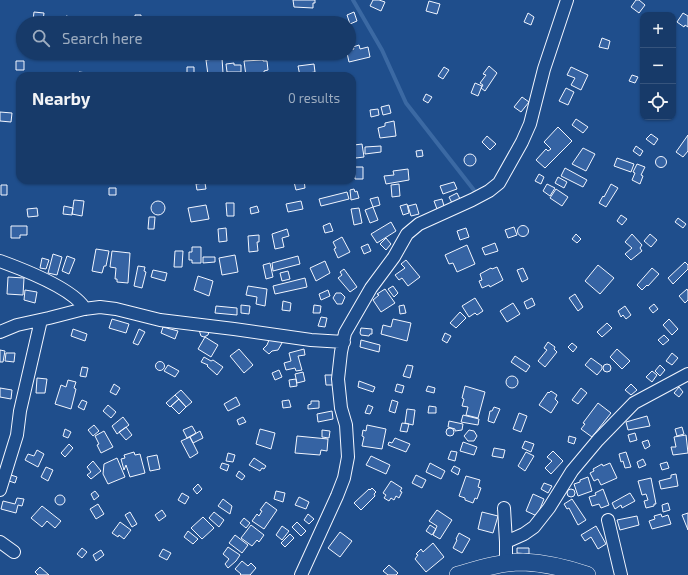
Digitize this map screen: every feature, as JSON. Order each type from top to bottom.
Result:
[{"type":"street","points":[[301,575],[337,496],[344,478],[348,457],[346,425],[341,408],[338,380],[345,333],[371,288],[394,257],[407,234],[419,224],[489,191],[498,183],[506,171],[530,124],[544,68],[567,0]]},
{"type":"street","points":[[0,261],[60,288],[82,303],[85,309]]},
{"type":"street","points":[[0,332],[17,325],[85,309],[100,308],[116,309],[160,320],[311,340],[344,342]]},
{"type":"street","points":[[0,490],[17,435],[20,410],[41,320]]},
{"type":"street","points":[[506,542],[534,527],[549,508],[572,471],[602,434],[634,403],[688,374]]},
{"type":"street","points":[[504,508],[506,564]]},
{"type":"street","points":[[608,520],[622,575]]},
{"type":"street","points":[[0,542],[14,552]]},
{"type":"street","points":[[458,575],[482,568],[522,562],[568,569],[587,575]]},
{"type":"building","points":[[293,0],[315,0],[315,3],[313,3],[313,8],[294,7]]},
{"type":"building","points":[[373,0],[385,2],[381,11],[370,6]]},
{"type":"building","points":[[636,0],[639,0],[645,5],[639,13],[631,7]]},
{"type":"building","points":[[429,1],[440,4],[437,14],[426,11]]},
{"type":"building","points":[[34,12],[44,13],[44,16],[34,16]]},
{"type":"building","points":[[354,12],[355,16],[347,16]]},
{"type":"building","points":[[528,13],[534,17],[531,25],[524,22]]},
{"type":"building","points":[[683,13],[688,16],[688,27],[685,25],[684,27],[677,22]]},
{"type":"building","points":[[602,38],[610,41],[608,49],[599,47]]},
{"type":"building","points":[[359,45],[360,49],[368,47],[370,57],[349,62],[349,60],[356,60],[356,46]]},
{"type":"building","points":[[206,60],[222,60],[223,72],[208,72]]},
{"type":"building","points":[[16,61],[24,61],[24,70],[16,70]]},
{"type":"building","points":[[244,61],[267,61],[268,70],[264,72],[245,72]]},
{"type":"building","points":[[234,63],[234,65],[241,65],[241,72],[227,72],[226,64]]},
{"type":"building","points":[[314,64],[315,72],[299,72],[298,66]]},
{"type":"building","points":[[489,66],[497,73],[485,91],[481,88],[483,85],[480,83],[486,75],[483,74]]},
{"type":"building","points":[[187,67],[194,67],[194,72],[187,72]]},
{"type":"building","points":[[444,67],[449,70],[443,79],[438,76]]},
{"type":"building","points":[[571,67],[588,75],[581,90],[571,85],[575,78],[567,75]]},
{"type":"building","points":[[632,75],[638,77],[635,83],[629,81]]},
{"type":"building","points":[[475,83],[482,86],[478,96],[471,93]]},
{"type":"building","points":[[566,88],[574,92],[568,105],[559,101]]},
{"type":"building","points":[[426,94],[432,97],[428,103],[423,100]]},
{"type":"building","points":[[522,97],[529,102],[521,112],[514,107]]},
{"type":"building","points":[[389,105],[391,113],[383,115],[381,107]]},
{"type":"building","points":[[378,109],[379,115],[371,117],[370,110]]},
{"type":"building","points":[[0,112],[12,113],[11,122],[0,121]]},
{"type":"building","points":[[576,119],[588,127],[583,133],[572,125]]},
{"type":"building","points":[[394,121],[396,136],[380,138],[378,128],[385,126],[385,123]]},
{"type":"building","points":[[558,127],[572,141],[545,168],[536,160],[546,149],[548,151],[551,149],[544,142]]},
{"type":"building","points":[[651,134],[658,139],[654,145],[646,139]]},
{"type":"building","points":[[688,135],[688,151],[683,157],[676,152]]},
{"type":"building","points":[[487,136],[496,144],[490,150],[482,142]]},
{"type":"building","points":[[362,144],[364,157],[356,158],[356,145]]},
{"type":"building","points":[[381,146],[381,152],[365,154],[365,147]]},
{"type":"building","points":[[636,146],[643,151],[640,156],[633,151]]},
{"type":"building","points":[[583,148],[595,154],[586,171],[572,164]]},
{"type":"building","points":[[422,150],[423,156],[417,157],[416,151]]},
{"type":"building","points":[[468,154],[472,154],[476,160],[472,166],[468,166],[464,162],[464,158]]},
{"type":"building","points":[[661,156],[665,158],[667,162],[665,166],[661,168],[657,166],[655,162],[657,158]]},
{"type":"building","points":[[617,158],[634,164],[631,172],[614,166]]},
{"type":"building","points":[[637,164],[645,167],[641,175],[643,176],[640,184],[632,180],[635,173],[633,172]]},
{"type":"building","points":[[356,167],[363,167],[363,179],[356,179]]},
{"type":"building","points":[[565,168],[587,180],[583,187],[561,176]]},
{"type":"building","points":[[408,169],[409,180],[386,184],[384,176],[394,175],[393,171]]},
{"type":"building","points":[[539,174],[544,177],[541,184],[535,181]]},
{"type":"building","points":[[558,177],[567,182],[564,188],[555,183]]},
{"type":"building","points":[[454,182],[457,189],[443,194],[440,186]]},
{"type":"building","points":[[196,184],[205,184],[206,189],[197,190]]},
{"type":"building","points":[[294,184],[304,184],[305,188],[296,190]]},
{"type":"building","points":[[399,184],[400,196],[392,197],[391,185]]},
{"type":"building","points":[[547,184],[555,188],[550,196],[543,191]]},
{"type":"building","points":[[611,184],[618,188],[606,207],[599,203]]},
{"type":"building","points":[[1,185],[7,185],[7,195],[1,195]]},
{"type":"building","points":[[109,188],[116,188],[116,195],[109,195]]},
{"type":"building","points":[[354,189],[355,192],[357,191],[359,198],[351,200],[350,190]]},
{"type":"building","points":[[556,189],[568,197],[562,206],[550,198]]},
{"type":"building","points":[[347,192],[349,199],[321,206],[319,199]]},
{"type":"building","points":[[457,193],[460,199],[452,203],[449,197]]},
{"type":"building","points":[[378,197],[380,205],[373,207],[370,199]]},
{"type":"building","points":[[442,199],[444,206],[437,209],[434,201]]},
{"type":"building","points":[[74,200],[84,201],[82,216],[72,214]]},
{"type":"building","points":[[158,201],[163,203],[165,208],[163,213],[158,215],[153,213],[151,208],[153,203]]},
{"type":"building","points":[[301,201],[303,209],[288,212],[286,204]]},
{"type":"building","points":[[226,203],[234,203],[234,216],[227,216]]},
{"type":"building","points":[[407,204],[409,213],[403,215],[400,206]]},
{"type":"building","points":[[416,204],[419,214],[411,216],[408,206]]},
{"type":"building","points":[[206,205],[209,219],[191,222],[188,208]]},
{"type":"building","points":[[64,206],[73,208],[72,215],[63,214]]},
{"type":"building","points":[[257,206],[259,212],[251,214],[250,208]]},
{"type":"building","points":[[373,207],[378,220],[370,223],[365,210]]},
{"type":"building","points":[[37,208],[38,216],[28,217],[27,209]]},
{"type":"building","points":[[359,208],[362,223],[354,225],[351,209]]},
{"type":"building","points":[[621,215],[627,219],[622,225],[617,221]]},
{"type":"building","points":[[149,217],[155,217],[154,229],[148,229]]},
{"type":"building","points":[[678,218],[686,224],[683,228],[675,222]]},
{"type":"building","points":[[391,222],[396,231],[377,243],[371,234]]},
{"type":"building","points":[[330,223],[333,231],[325,233],[323,226]]},
{"type":"building","points":[[523,225],[527,227],[529,231],[527,235],[523,237],[519,235],[517,231],[519,227]]},
{"type":"building","points":[[11,226],[27,226],[27,235],[20,235],[20,238],[11,238]]},
{"type":"building","points":[[514,227],[517,235],[508,238],[505,230]]},
{"type":"building","points":[[226,228],[227,241],[219,242],[218,229]]},
{"type":"building","points":[[466,228],[469,237],[460,240],[457,231]]},
{"type":"building","points":[[287,229],[289,236],[282,238],[284,247],[275,249],[272,234]]},
{"type":"building","points":[[576,234],[581,239],[577,243],[572,239]]},
{"type":"building","points":[[632,234],[642,245],[640,248],[642,251],[631,260],[625,254],[632,248],[625,242]]},
{"type":"building","points":[[650,234],[657,240],[651,247],[644,241]]},
{"type":"building","points":[[259,235],[259,242],[257,242],[258,251],[249,252],[248,236]]},
{"type":"building","points":[[342,237],[350,252],[338,258],[333,242]]},
{"type":"building","points":[[386,238],[391,244],[386,250],[380,244]]},
{"type":"building","points":[[495,243],[498,251],[485,255],[482,248]]},
{"type":"building","points":[[368,244],[371,251],[364,254],[361,247]]},
{"type":"building","points":[[467,245],[475,264],[457,272],[453,263],[449,264],[445,255]]},
{"type":"building","points":[[192,247],[201,247],[201,263],[192,263],[192,260],[189,260],[189,252],[192,252]]},
{"type":"building","points":[[96,249],[109,251],[106,266],[104,266],[102,273],[92,271]]},
{"type":"building","points":[[112,251],[130,253],[128,283],[117,282],[117,279],[115,279],[116,268],[110,267]]},
{"type":"building","points":[[175,251],[183,251],[182,267],[174,267]]},
{"type":"building","points":[[53,254],[62,257],[57,275],[48,273]]},
{"type":"building","points":[[235,255],[238,272],[222,275],[219,258]]},
{"type":"building","points":[[67,256],[75,259],[69,274],[62,271]]},
{"type":"building","points":[[298,256],[300,264],[273,271],[272,263]]},
{"type":"building","points":[[203,257],[215,257],[215,262],[203,263]]},
{"type":"building","points":[[42,258],[49,260],[46,269],[40,268]]},
{"type":"building","points":[[406,260],[420,277],[408,286],[402,278],[399,280],[395,275],[405,268],[401,264]]},
{"type":"building","points":[[325,261],[330,273],[316,281],[310,268]]},
{"type":"building","points":[[685,262],[688,265],[688,269],[673,284],[668,278]]},
{"type":"building","points":[[270,263],[273,277],[266,279],[263,265]]},
{"type":"building","points":[[598,265],[614,278],[600,294],[585,281]]},
{"type":"building","points":[[138,266],[145,267],[144,271],[146,272],[142,288],[134,286]]},
{"type":"building","points":[[497,267],[503,280],[490,287],[489,285],[482,288],[479,281],[482,280],[480,274],[491,268]]},
{"type":"building","points":[[523,268],[528,279],[522,282],[517,270]]},
{"type":"building","points":[[652,268],[659,274],[642,290],[637,285]]},
{"type":"building","points":[[344,269],[357,287],[350,292],[338,278],[342,275],[340,272]]},
{"type":"building","points":[[153,270],[167,273],[165,281],[151,277]]},
{"type":"building","points":[[288,271],[290,279],[282,281],[280,273]]},
{"type":"building","points":[[198,276],[213,281],[209,296],[194,290]]},
{"type":"building","points":[[8,277],[24,278],[23,295],[7,294]]},
{"type":"building","points":[[305,278],[307,287],[275,294],[273,286]]},
{"type":"building","points":[[248,286],[267,289],[265,306],[256,304],[257,297],[246,295]]},
{"type":"building","points":[[393,286],[398,293],[394,297],[388,289]]},
{"type":"building","points":[[385,289],[395,303],[381,312],[373,300],[379,295],[377,294]]},
{"type":"building","points":[[687,289],[688,300],[685,303],[679,296]]},
{"type":"building","points":[[25,290],[37,292],[35,303],[24,300]]},
{"type":"building","points":[[328,290],[330,296],[321,300],[319,294]]},
{"type":"building","points":[[336,293],[341,293],[345,297],[342,304],[337,304],[333,298]]},
{"type":"building","points":[[575,294],[583,307],[578,311],[569,298]]},
{"type":"building","points":[[475,298],[483,311],[477,315],[475,313],[469,317],[462,306]]},
{"type":"building","points":[[532,298],[535,305],[527,309],[524,302]]},
{"type":"building","points":[[283,301],[291,303],[290,311],[282,310]]},
{"type":"building","points":[[513,303],[520,314],[507,322],[500,311]]},
{"type":"building","points":[[654,304],[658,309],[653,313],[649,308]]},
{"type":"building","points":[[241,305],[250,306],[249,314],[241,313]]},
{"type":"building","points":[[314,305],[321,306],[320,313],[313,313]]},
{"type":"building","points":[[404,305],[406,313],[400,314],[399,306]]},
{"type":"building","points":[[216,306],[237,308],[237,315],[215,313]]},
{"type":"building","points":[[625,306],[631,315],[626,319],[623,315],[621,317],[618,311]]},
{"type":"building","points":[[460,312],[466,318],[456,328],[450,323]]},
{"type":"building","points":[[321,317],[327,318],[325,327],[318,326]]},
{"type":"building","points":[[112,319],[129,324],[126,333],[109,328]]},
{"type":"building","points":[[393,319],[411,323],[407,341],[381,334],[383,325],[391,327]]},
{"type":"building","points":[[669,319],[678,329],[672,335],[663,325]]},
{"type":"building","points":[[607,323],[612,328],[602,337],[597,332]]},
{"type":"building","points":[[163,327],[178,331],[175,339],[161,333]]},
{"type":"building","points":[[361,328],[372,329],[372,334],[369,336],[361,335]]},
{"type":"building","points":[[73,329],[87,334],[85,341],[71,336]]},
{"type":"building","points":[[139,329],[145,332],[138,345],[133,343]]},
{"type":"building","points":[[199,330],[209,332],[208,335],[204,337],[201,336]]},
{"type":"building","points":[[445,333],[451,336],[447,343],[442,340]]},
{"type":"building","points":[[664,335],[669,340],[663,345],[658,340]]},
{"type":"building","points":[[205,337],[218,345],[211,357],[198,349]]},
{"type":"building","points":[[269,340],[281,341],[282,343],[278,350],[272,351],[269,354],[263,349]]},
{"type":"building","points":[[361,340],[380,345],[379,352],[360,347]]},
{"type":"building","points":[[548,342],[555,347],[554,349],[557,352],[545,367],[538,361],[547,350],[544,348]]},
{"type":"building","points":[[572,343],[577,347],[573,352],[568,347]]},
{"type":"building","points":[[239,349],[253,365],[244,373],[230,356]]},
{"type":"building","points":[[304,349],[305,355],[298,356],[302,370],[296,371],[295,368],[286,370],[284,363],[291,361],[289,353]]},
{"type":"building","points":[[617,349],[630,361],[622,369],[610,357]]},
{"type":"building","points":[[0,350],[5,351],[3,362],[0,362]]},
{"type":"building","points":[[6,353],[15,353],[14,362],[5,361]]},
{"type":"building","points":[[672,353],[678,358],[672,365],[666,361]]},
{"type":"building","points":[[515,356],[530,366],[526,372],[511,362]]},
{"type":"building","points":[[204,357],[211,361],[213,360],[223,367],[217,375],[207,366],[208,365],[201,362]]},
{"type":"building","points":[[591,358],[602,366],[602,369],[597,375],[585,365]]},
{"type":"building","points":[[160,361],[165,366],[160,371],[155,366]]},
{"type":"building","points":[[605,364],[609,364],[611,368],[609,372],[605,372],[603,370],[603,366]]},
{"type":"building","points":[[168,365],[179,371],[175,377],[164,371]]},
{"type":"building","points":[[407,365],[413,366],[410,378],[403,376]]},
{"type":"building","points":[[660,365],[665,370],[660,376],[655,371]]},
{"type":"building","points":[[82,367],[88,368],[86,377],[80,376]]},
{"type":"building","points":[[279,370],[282,377],[275,380],[272,373]]},
{"type":"building","points":[[652,371],[657,375],[652,382],[646,377]]},
{"type":"building","points":[[303,372],[305,381],[297,383],[295,374]]},
{"type":"building","points":[[325,375],[333,375],[334,385],[326,385]]},
{"type":"building","points":[[510,376],[514,376],[518,382],[514,388],[510,388],[506,384],[506,380]]},
{"type":"building","points":[[37,378],[47,379],[45,393],[36,393]]},
{"type":"building","points":[[296,379],[297,386],[290,387],[289,380]]},
{"type":"building","points":[[68,380],[76,382],[74,388],[76,389],[71,409],[55,404],[61,385],[66,387]]},
{"type":"building","points":[[359,381],[375,387],[373,392],[358,387]]},
{"type":"building","points":[[114,384],[120,388],[116,395],[110,392]]},
{"type":"building","points":[[397,384],[404,386],[402,393],[395,391]]},
{"type":"building","points":[[631,384],[637,390],[631,395],[625,390]]},
{"type":"building","points":[[428,386],[435,388],[434,393],[426,391]]},
{"type":"building","points":[[465,386],[485,392],[478,418],[466,415],[468,407],[462,406]]},
{"type":"building","points":[[679,387],[683,392],[679,397],[674,393]]},
{"type":"building","points":[[0,388],[12,390],[11,399],[0,397]]},
{"type":"building","points":[[581,388],[587,393],[578,404],[572,400]]},
{"type":"building","points":[[181,390],[192,402],[186,407],[175,395]]},
{"type":"building","points":[[551,391],[557,395],[555,399],[558,402],[551,413],[539,405],[548,392],[549,393]]},
{"type":"building","points":[[175,395],[179,399],[170,407],[166,403]]},
{"type":"building","points":[[236,397],[240,405],[228,411],[224,404]]},
{"type":"building","points":[[179,399],[186,407],[179,414],[171,406]]},
{"type":"building","points":[[82,400],[87,402],[84,410],[78,407]]},
{"type":"building","points":[[289,400],[291,407],[283,408],[282,401]]},
{"type":"building","points":[[392,400],[398,402],[395,413],[389,411]]},
{"type":"building","points":[[311,401],[319,401],[319,408],[308,409],[308,405],[311,404]]},
{"type":"building","points":[[598,403],[611,413],[592,437],[581,429],[585,424],[583,423]]},
{"type":"building","points":[[108,405],[116,412],[111,418],[103,411]]},
{"type":"building","points":[[368,405],[373,407],[370,414],[365,413]]},
{"type":"building","points":[[429,406],[436,407],[436,413],[428,413]]},
{"type":"building","points":[[494,407],[500,409],[494,423],[488,421],[490,411],[492,411]]},
{"type":"building","points":[[407,409],[415,410],[413,425],[405,423]]},
{"type":"building","points":[[332,411],[333,419],[318,422],[317,414]]},
{"type":"building","points":[[519,413],[527,416],[521,432],[513,429]]},
{"type":"building","points":[[463,415],[479,419],[478,425],[461,422]]},
{"type":"building","points":[[647,416],[650,426],[628,430],[626,422]]},
{"type":"building","points":[[123,417],[129,425],[117,434],[112,426]]},
{"type":"building","points":[[243,417],[246,422],[239,425],[237,420]]},
{"type":"building","points":[[449,421],[463,424],[462,430],[455,431],[455,429],[448,427]]},
{"type":"building","points":[[402,423],[409,424],[407,432],[400,431]]},
{"type":"building","points":[[94,425],[99,431],[93,436],[88,430]]},
{"type":"building","points":[[367,425],[386,429],[382,449],[362,446],[364,437],[362,436],[363,430],[366,431]]},
{"type":"building","points":[[192,426],[196,433],[187,438],[183,430]]},
{"type":"building","points":[[126,427],[132,435],[126,440],[119,432]]},
{"type":"building","points":[[682,427],[684,434],[677,436],[675,429]]},
{"type":"building","points":[[450,428],[453,429],[453,435],[450,436],[447,435],[446,432],[447,429]]},
{"type":"building","points":[[65,429],[71,432],[68,438],[63,436]]},
{"type":"building","points":[[260,429],[275,433],[271,449],[256,444]]},
{"type":"building","points":[[322,430],[330,431],[329,438],[322,437]]},
{"type":"building","points":[[469,430],[474,431],[477,436],[474,441],[468,441],[464,436]]},
{"type":"building","points":[[104,431],[113,447],[101,453],[95,436]]},
{"type":"building","points":[[200,431],[203,438],[193,443],[190,437]]},
{"type":"building","points":[[635,433],[637,440],[630,442],[628,435]]},
{"type":"building","points":[[686,435],[688,453],[673,455],[671,447],[676,447],[674,437]]},
{"type":"building","points":[[297,436],[328,439],[327,451],[321,450],[320,455],[295,453]]},
{"type":"building","points":[[569,436],[576,438],[574,444],[568,442]]},
{"type":"building","points":[[190,437],[198,453],[190,458],[181,441]]},
{"type":"building","points":[[395,438],[410,444],[406,452],[388,445],[389,442],[392,443]]},
{"type":"building","points":[[648,440],[650,446],[645,449],[642,442]]},
{"type":"building","points":[[525,441],[534,444],[531,452],[522,448]]},
{"type":"building","points":[[463,442],[477,447],[474,455],[460,451]]},
{"type":"building","points":[[69,444],[73,448],[65,457],[61,453]]},
{"type":"building","points":[[494,448],[505,450],[503,458],[492,456]]},
{"type":"building","points":[[37,450],[44,454],[38,467],[25,460],[28,454],[34,456]]},
{"type":"building","points":[[451,451],[457,452],[455,461],[448,459]]},
{"type":"building","points":[[553,451],[563,461],[551,474],[545,468],[552,461],[547,457]]},
{"type":"building","points":[[134,452],[135,455],[140,454],[145,473],[130,477],[126,465],[124,470],[121,459],[125,458],[124,455]]},
{"type":"building","points":[[526,452],[534,456],[525,471],[518,466]]},
{"type":"building","points":[[626,452],[631,467],[625,468],[623,461],[621,462],[619,454]]},
{"type":"building","points":[[228,453],[235,455],[233,462],[226,461]]},
{"type":"building","points":[[157,455],[160,469],[150,471],[147,457]]},
{"type":"building","points":[[371,456],[390,465],[386,474],[366,465]]},
{"type":"building","points":[[117,458],[125,477],[108,484],[103,474],[104,464]]},
{"type":"building","points":[[254,458],[266,466],[264,469],[262,468],[260,471],[249,465]]},
{"type":"building","points":[[643,459],[646,465],[639,468],[637,462]]},
{"type":"building","points":[[93,461],[101,471],[91,479],[87,475],[91,472],[87,467]]},
{"type":"building","points":[[667,462],[669,468],[662,470],[660,464]]},
{"type":"building","points":[[222,463],[229,465],[227,471],[220,468]]},
{"type":"building","points":[[430,463],[445,471],[441,479],[426,472]]},
{"type":"building","points":[[610,463],[617,478],[601,485],[598,479],[594,481],[590,473],[594,471],[593,469],[602,464],[603,466]]},
{"type":"building","points":[[454,466],[460,469],[458,475],[451,471]]},
{"type":"building","points":[[46,467],[53,470],[48,481],[41,477]]},
{"type":"building","points":[[239,471],[245,476],[242,480],[236,476]]},
{"type":"building","points":[[676,474],[678,486],[661,489],[659,481],[671,478],[671,475]]},
{"type":"building","points":[[11,475],[17,477],[15,483],[9,481]]},
{"type":"building","points":[[416,475],[426,480],[422,488],[412,483]]},
{"type":"building","points":[[466,476],[480,480],[478,487],[481,488],[477,499],[475,498],[473,503],[459,496]]},
{"type":"building","points":[[588,477],[592,491],[578,496],[574,484]]},
{"type":"building","points":[[651,478],[656,504],[646,508],[644,501],[648,500],[646,494],[642,495],[638,481]]},
{"type":"building","points":[[391,481],[402,488],[400,491],[402,492],[399,498],[396,496],[394,500],[391,498],[389,501],[384,498],[386,495],[383,493]]},
{"type":"building","points":[[544,483],[552,486],[548,493],[541,489]]},
{"type":"building","points":[[198,484],[202,489],[197,494],[193,489]]},
{"type":"building","points":[[372,488],[376,492],[374,494],[375,496],[361,510],[354,503]]},
{"type":"building","points":[[569,489],[573,489],[575,493],[573,497],[569,497],[567,495],[567,491]]},
{"type":"building","points":[[603,489],[609,505],[601,508],[599,504],[592,506],[589,497],[596,495],[595,493]]},
{"type":"building","points":[[95,491],[99,496],[94,500],[91,494]]},
{"type":"building","points":[[276,491],[285,493],[283,502],[274,499]]},
{"type":"building","points":[[182,493],[189,497],[185,504],[178,500]]},
{"type":"building","points":[[630,493],[635,501],[622,508],[621,505],[615,509],[612,503]]},
{"type":"building","points":[[533,494],[544,499],[537,516],[526,511]]},
{"type":"building","points":[[58,495],[62,495],[65,500],[62,505],[58,505],[55,502],[55,498]]},
{"type":"building","points":[[299,497],[309,502],[306,509],[295,505]]},
{"type":"building","points":[[17,498],[24,499],[22,506],[18,505],[16,513],[1,509],[3,501],[15,504]]},
{"type":"building","points":[[223,499],[232,506],[230,514],[218,506]]},
{"type":"building","points":[[572,499],[586,520],[578,525],[569,508],[567,509],[564,504]]},
{"type":"building","points":[[266,502],[277,510],[264,529],[252,521],[257,514],[259,516],[262,511],[260,510]]},
{"type":"building","points":[[668,503],[670,510],[663,512],[662,505]]},
{"type":"building","points":[[98,504],[104,514],[96,519],[90,509]]},
{"type":"building","points":[[42,506],[61,521],[55,528],[47,521],[42,527],[31,518]]},
{"type":"building","points":[[162,510],[166,516],[159,521],[155,515]]},
{"type":"building","points":[[437,510],[452,520],[440,539],[433,535],[437,526],[429,521]]},
{"type":"building","points":[[130,512],[137,524],[132,527],[125,515]]},
{"type":"building","points":[[214,512],[224,520],[219,527],[209,518]]},
{"type":"building","points":[[482,512],[498,516],[493,533],[478,529]]},
{"type":"building","points":[[688,513],[688,530],[682,515]]},
{"type":"building","points":[[308,514],[314,519],[309,524],[304,520]]},
{"type":"building","points":[[661,514],[662,517],[668,515],[671,524],[652,529],[649,521],[655,519],[654,516]]},
{"type":"building","points":[[637,516],[639,525],[620,530],[617,520]]},
{"type":"building","points":[[203,517],[214,528],[202,539],[191,528]]},
{"type":"building","points":[[244,518],[250,523],[246,528],[240,523]]},
{"type":"building","points":[[120,522],[131,530],[124,539],[119,535],[118,537],[112,533]]},
{"type":"building","points":[[297,522],[306,531],[301,536],[292,527]]},
{"type":"building","points":[[251,525],[264,535],[259,542],[257,540],[252,546],[241,538]]},
{"type":"building","points":[[430,525],[436,529],[432,535],[426,531]]},
{"type":"building","points":[[282,526],[289,531],[282,540],[276,535]]},
{"type":"building","points":[[596,526],[606,544],[598,549],[591,537],[585,541],[581,535]]},
{"type":"building","points":[[188,531],[198,539],[193,544],[184,537]]},
{"type":"building","points":[[340,532],[352,541],[340,557],[328,548]]},
{"type":"building","points":[[459,533],[470,539],[462,553],[453,548]]},
{"type":"building","points":[[290,534],[294,538],[285,547],[281,543]]},
{"type":"building","points":[[235,535],[248,545],[242,553],[229,543]]},
{"type":"building","points":[[433,543],[444,557],[426,572],[415,559],[418,555],[416,554],[421,549],[423,552]]},
{"type":"building","points":[[228,547],[240,555],[228,568],[225,564],[229,559],[223,554]]},
{"type":"building","points":[[82,548],[87,552],[82,558],[77,554]]},
{"type":"building","points":[[517,548],[529,548],[529,554],[517,553]]},
{"type":"building","points":[[163,549],[171,553],[167,560],[159,556]]},
{"type":"building","points":[[101,550],[104,555],[96,561],[93,555]]},
{"type":"building","points":[[242,561],[248,566],[251,563],[256,568],[250,575],[240,575],[241,574],[235,569]]},
{"type":"building","points":[[389,565],[398,573],[396,575],[388,575],[383,571]]},
{"type":"building","points":[[40,567],[49,575],[38,575],[35,572]]},
{"type":"waterway","points":[[353,0],[382,50],[406,103],[477,194]]}]
